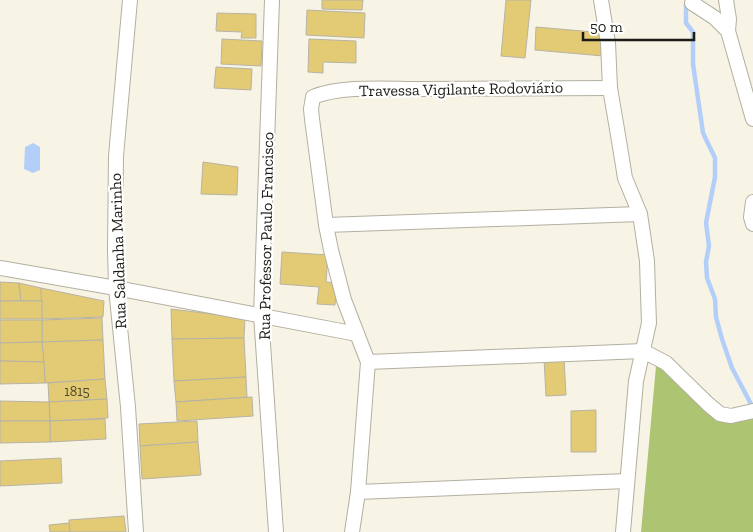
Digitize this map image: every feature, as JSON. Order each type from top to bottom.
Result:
[{"type":"street","name":"Rua Saldanha Marinho","points":[[130,0],[116,156],[116,288],[128,407],[136,532]]},
{"type":"street","name":"Rua Professor Paulo Francisco","points":[[272,0],[261,315],[276,532]]},
{"type":"street","points":[[601,0],[608,43],[610,88],[625,178],[640,214],[646,254],[648,294],[649,323],[636,381],[623,532]]},
{"type":"street","points":[[688,2],[700,3],[708,0]]},
{"type":"street","points":[[726,0],[729,19],[728,31],[753,119]]},
{"type":"street","points":[[688,2],[715,18],[728,31]]},
{"type":"street","name":"Travessa Vigilante Rodoviário","points":[[326,225],[312,119],[313,97],[322,93],[336,91],[385,89],[610,88]]},
{"type":"street","points":[[753,202],[751,217],[753,224]]},
{"type":"street","points":[[352,532],[358,492],[368,362],[344,300],[326,225],[640,214]]},
{"type":"street","points":[[0,268],[358,334]]},
{"type":"street","points":[[368,362],[643,352],[666,363],[720,414],[731,416],[753,411]]},
{"type":"street","points":[[358,492],[627,482]]},
{"type":"green space","points":[[657,355],[726,412],[753,414],[753,532],[641,532]]},
{"type":"water","points":[[33,143],[40,147],[40,170],[33,173],[24,169],[25,147]]},
{"type":"building","points":[[322,0],[363,0],[362,10],[322,9]]},
{"type":"building","points":[[506,0],[531,0],[525,58],[501,56]]},
{"type":"building","points":[[307,10],[365,13],[364,38],[306,35]]},
{"type":"building","points":[[217,13],[256,14],[256,38],[241,38],[242,32],[216,31]]},
{"type":"building","points":[[536,27],[605,33],[603,56],[535,50]]},
{"type":"building","points":[[222,39],[262,41],[261,66],[221,64]]},
{"type":"building","points":[[309,39],[356,41],[356,63],[323,62],[323,73],[308,72]]},
{"type":"building","points":[[216,67],[252,69],[251,90],[214,88]]},
{"type":"building","points":[[203,162],[238,167],[237,195],[201,194]]},
{"type":"building","points":[[282,252],[328,255],[326,282],[337,283],[335,305],[317,304],[319,287],[280,284]]},
{"type":"building","points":[[0,282],[19,283],[21,301],[0,301]]},
{"type":"building","points":[[19,283],[41,288],[42,301],[21,301]]},
{"type":"building","points":[[41,288],[104,301],[103,317],[42,319]]},
{"type":"building","points":[[0,301],[42,301],[42,319],[0,319]]},
{"type":"building","points":[[171,309],[245,318],[244,338],[172,339]]},
{"type":"building","points":[[102,318],[103,340],[42,342],[42,320]]},
{"type":"building","points":[[0,320],[42,320],[42,342],[0,343]]},
{"type":"building","points":[[244,338],[246,377],[174,381],[172,339]]},
{"type":"building","points":[[103,340],[105,379],[45,383],[42,342]]},
{"type":"building","points":[[42,342],[44,362],[0,361],[0,343]]},
{"type":"building","points":[[564,358],[566,395],[546,396],[544,359]]},
{"type":"building","points":[[0,361],[44,362],[45,383],[0,384]]},
{"type":"building","points":[[246,377],[247,397],[176,402],[174,381]]},
{"type":"building","points":[[105,379],[107,399],[49,402],[48,383]]},
{"type":"building","points":[[252,397],[253,416],[177,421],[176,402]]},
{"type":"building","points":[[107,399],[108,418],[50,421],[49,402]]},
{"type":"building","points":[[0,401],[49,402],[50,421],[0,421]]},
{"type":"building","points":[[596,410],[596,452],[571,452],[571,411]]},
{"type":"building","points":[[105,419],[106,439],[50,442],[50,421]]},
{"type":"building","points":[[0,421],[50,421],[50,442],[0,443]]},
{"type":"building","points":[[197,421],[198,442],[140,446],[139,424]]},
{"type":"building","points":[[198,442],[201,475],[142,479],[140,446]]},
{"type":"building","points":[[61,458],[62,483],[0,486],[0,461]]},
{"type":"building","points":[[124,516],[126,532],[70,532],[69,520]]},
{"type":"building","points":[[69,523],[70,532],[50,532],[49,525]]},
{"type":"waterway","points":[[686,4],[686,23],[693,32],[693,64],[703,133],[715,158],[715,177],[706,223],[709,246],[706,262],[707,278],[715,299],[716,317],[732,368],[751,404]]}]
